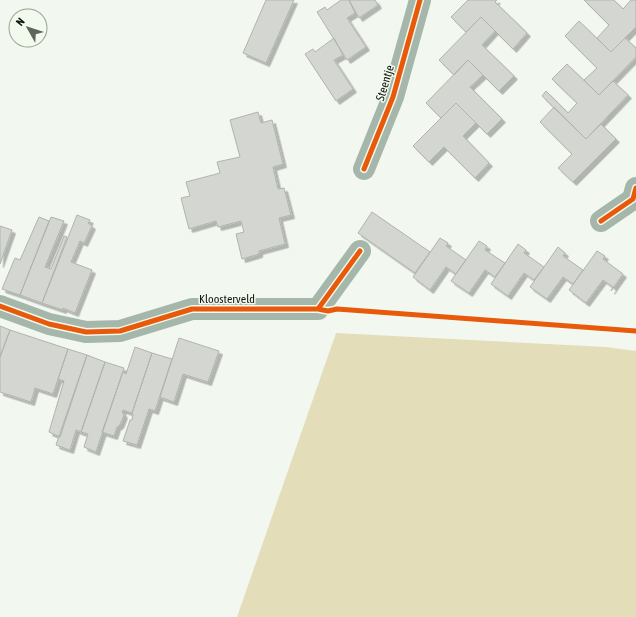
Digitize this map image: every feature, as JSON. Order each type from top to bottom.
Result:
[{"type":"street","name":"Steentje","points":[[364,170],[392,97],[420,0]]},
{"type":"street","points":[[601,221],[633,199],[636,188]]},
{"type":"street","name":"Kloosterveld","points":[[0,306],[49,324],[86,332],[120,332],[192,309],[318,309],[360,251]]},
{"type":"shaded area","points":[[336,333],[606,347],[636,351],[636,617],[237,617]]},
{"type":"building","points":[[266,0],[294,0],[266,63],[243,53]]},
{"type":"building","points":[[341,0],[349,0],[355,13],[347,18],[366,47],[347,60],[317,12],[325,7],[327,10]]},
{"type":"building","points":[[349,0],[375,0],[378,5],[359,18]]},
{"type":"building","points":[[468,0],[497,0],[495,2],[527,33],[513,49],[481,17],[466,32],[451,17]]},
{"type":"building","points":[[584,0],[614,0],[623,9],[631,0],[636,0],[636,27],[611,52],[597,38],[609,25]]},
{"type":"building","points":[[481,17],[495,31],[482,45],[514,76],[499,91],[468,60],[454,75],[439,60]]},
{"type":"building","points":[[579,21],[611,52],[625,38],[636,48],[636,57],[599,95],[584,80],[597,68],[565,36]]},
{"type":"building","points":[[334,38],[343,55],[334,60],[353,89],[336,101],[305,54],[313,49],[315,52]]},
{"type":"building","points":[[468,60],[483,75],[470,87],[502,119],[487,134],[456,103],[441,118],[426,103]]},
{"type":"building","points":[[567,64],[599,95],[613,81],[628,95],[586,139],[542,96],[546,91],[568,113],[577,103],[552,79]]},
{"type":"building","points":[[456,103],[476,123],[463,136],[489,163],[475,178],[444,147],[429,162],[413,146]]},
{"type":"building","points":[[554,107],[586,139],[601,124],[616,139],[573,182],[558,168],[572,154],[540,122]]},
{"type":"building","points":[[258,112],[261,123],[272,120],[283,164],[273,167],[278,189],[284,188],[291,215],[279,218],[285,244],[259,251],[259,254],[242,259],[236,234],[244,232],[241,221],[218,227],[216,221],[189,229],[181,198],[190,196],[186,182],[220,173],[217,162],[240,157],[230,120]]},
{"type":"building","points":[[372,212],[430,252],[415,273],[358,233]]},
{"type":"building","points":[[77,215],[90,220],[88,223],[92,226],[84,243],[80,241],[71,262],[92,270],[75,313],[63,308],[63,310],[42,303]]},
{"type":"building","points":[[39,217],[49,221],[20,295],[2,289],[15,258],[20,260]]},
{"type":"building","points":[[51,217],[64,221],[45,267],[51,269],[64,236],[67,237],[42,303],[20,295]]},
{"type":"building","points":[[0,226],[12,230],[0,264]]},
{"type":"building","points":[[440,238],[448,243],[446,246],[466,260],[456,274],[446,267],[430,290],[413,277]]},
{"type":"building","points":[[479,241],[487,246],[485,250],[505,263],[495,277],[485,270],[469,293],[451,281]]},
{"type":"building","points":[[518,244],[526,250],[524,253],[544,267],[534,280],[524,273],[508,296],[491,284]]},
{"type":"building","points":[[558,247],[565,253],[563,256],[583,270],[573,284],[563,277],[547,299],[530,287]]},
{"type":"building","points":[[597,251],[605,256],[603,259],[623,274],[611,291],[613,287],[603,280],[586,303],[569,290]]},
{"type":"building","points":[[0,326],[10,330],[0,357]]},
{"type":"building","points":[[10,330],[68,349],[53,394],[35,388],[31,402],[0,392],[0,357]]},
{"type":"building","points":[[179,338],[219,351],[208,382],[183,374],[174,402],[160,397]]},
{"type":"building","points":[[135,347],[152,353],[132,413],[123,410],[122,412],[124,415],[114,436],[102,432],[123,372],[126,374]]},
{"type":"building","points":[[68,349],[87,355],[60,437],[49,432],[64,381],[58,379]]},
{"type":"building","points":[[152,353],[172,359],[155,411],[149,409],[137,445],[123,441],[130,420],[132,420],[132,413]]},
{"type":"building","points":[[87,355],[105,362],[81,432],[76,430],[70,450],[56,445]]},
{"type":"building","points":[[105,362],[124,368],[96,452],[84,447],[88,434],[81,432]]},
{"type":"cycle path","points":[[364,169],[393,97],[420,0]]},
{"type":"cycle path","points":[[601,221],[633,199],[636,188]]},
{"type":"cycle path","points":[[0,306],[49,324],[86,332],[120,331],[192,309],[318,309],[360,251]]},
{"type":"cycle path","points":[[318,309],[328,311],[337,309],[636,331]]}]
